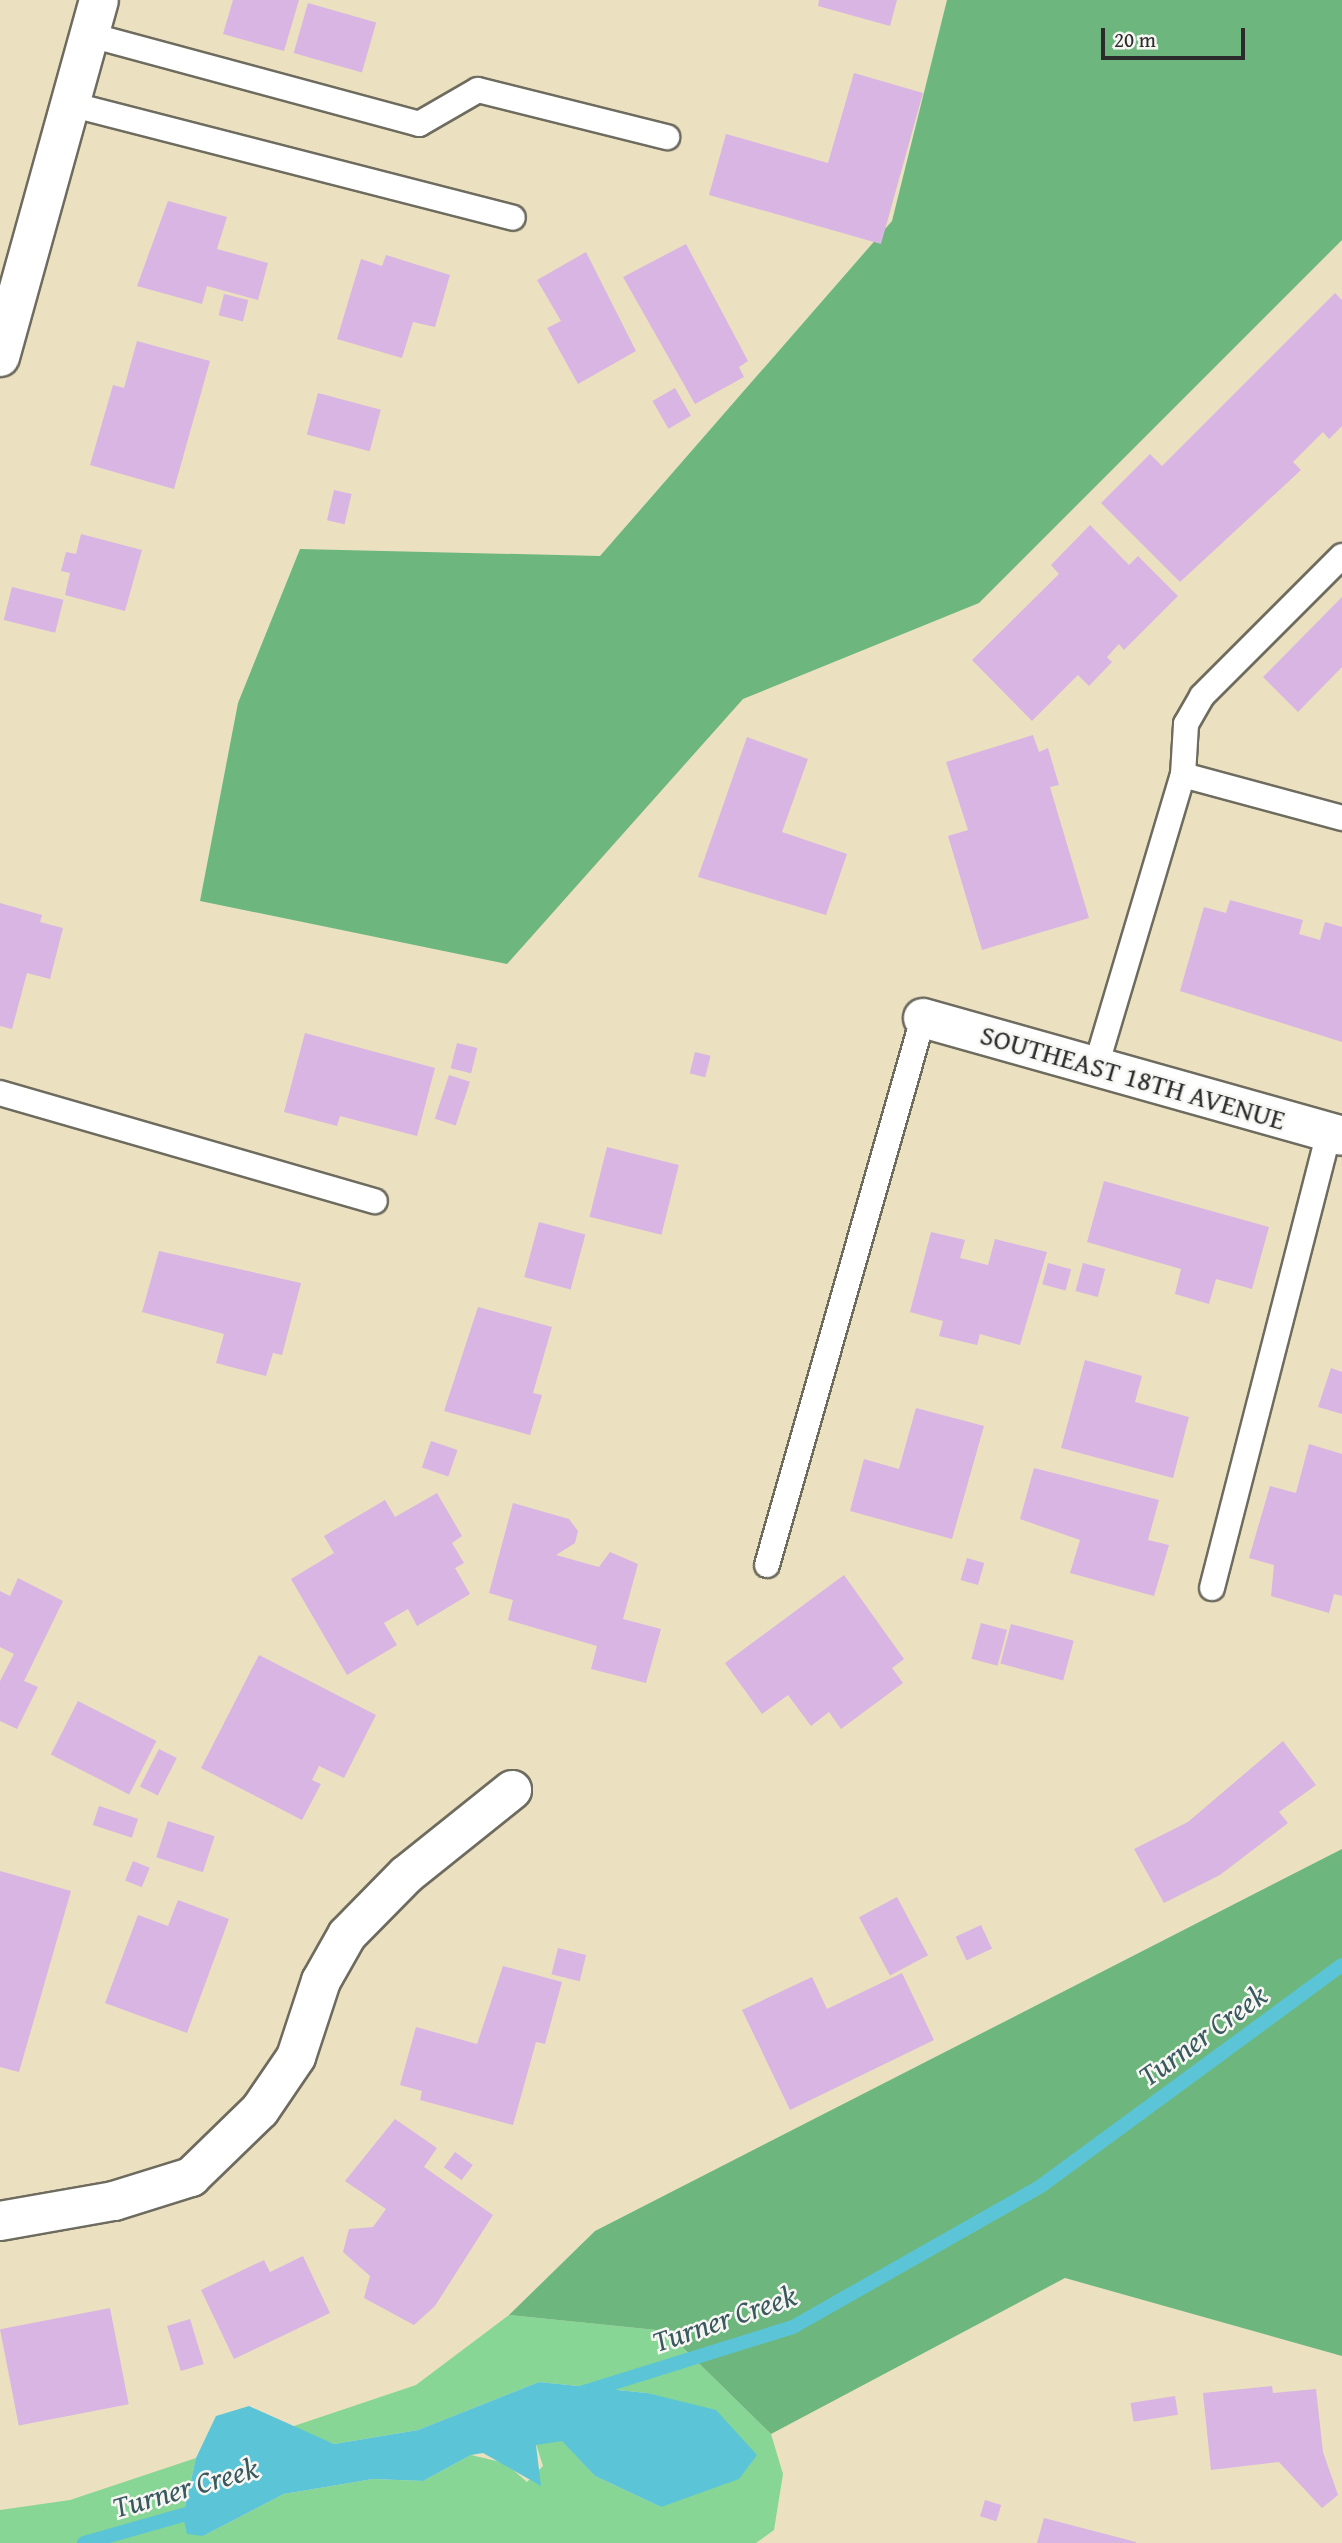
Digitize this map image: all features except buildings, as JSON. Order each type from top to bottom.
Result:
[{"type":"street","points":[[0,357],[94,18]]},
{"type":"street","name":"SOUTHEAST 18TH AVENUE","points":[[923,1018],[1336,1134]]},
{"type":"street","points":[[0,2221],[114,2201],[191,2177],[260,2110],[296,2057],[321,1981],[347,1935],[406,1875],[512,1790]]},
{"type":"lane","points":[[94,18],[419,124],[478,90],[667,137]]},
{"type":"lane","points":[[70,104],[513,218]]},
{"type":"lane","points":[[1096,1066],[1183,775],[1186,724],[1202,696],[1342,556]]},
{"type":"lane","points":[[1183,775],[1342,818]]},
{"type":"lane","points":[[766,1565],[923,1018]]},
{"type":"lane","points":[[0,1093],[375,1201]]},
{"type":"lane","points":[[1212,1588],[1336,1134]]},
{"type":"green space","points":[[947,0],[1342,0],[1342,240],[979,603],[743,699],[507,964],[200,901],[238,703],[300,549],[600,556],[892,221]]},
{"type":"green space","points":[[1342,1849],[1342,2356],[1065,2278],[771,2434],[666,2331],[509,2315],[595,2231]]},
{"type":"green space","points":[[509,2315],[666,2331],[771,2434],[783,2474],[774,2530],[756,2543],[0,2543],[0,2510],[70,2500],[196,2458],[183,2516],[203,2536],[284,2494],[373,2479],[423,2481],[471,2455],[505,2463],[527,2482],[543,2466],[536,2444],[562,2440],[595,2476],[661,2507],[647,2393],[539,2382],[418,2430],[334,2444],[291,2427],[416,2385]]},
{"type":"water","points":[[539,2382],[647,2393],[716,2410],[757,2455],[739,2479],[661,2507],[595,2476],[562,2441],[536,2445],[541,2486],[483,2453],[471,2455],[423,2481],[373,2479],[284,2494],[203,2536],[187,2534],[183,2516],[196,2458],[216,2416],[249,2406],[334,2444],[418,2430]]},
{"type":"waterway","name":"Turner Creek","points":[[581,2393],[793,2327],[1041,2186],[1342,1965]]},
{"type":"waterway","name":"Turner Creek","points":[[84,2543],[201,2510]]}]
